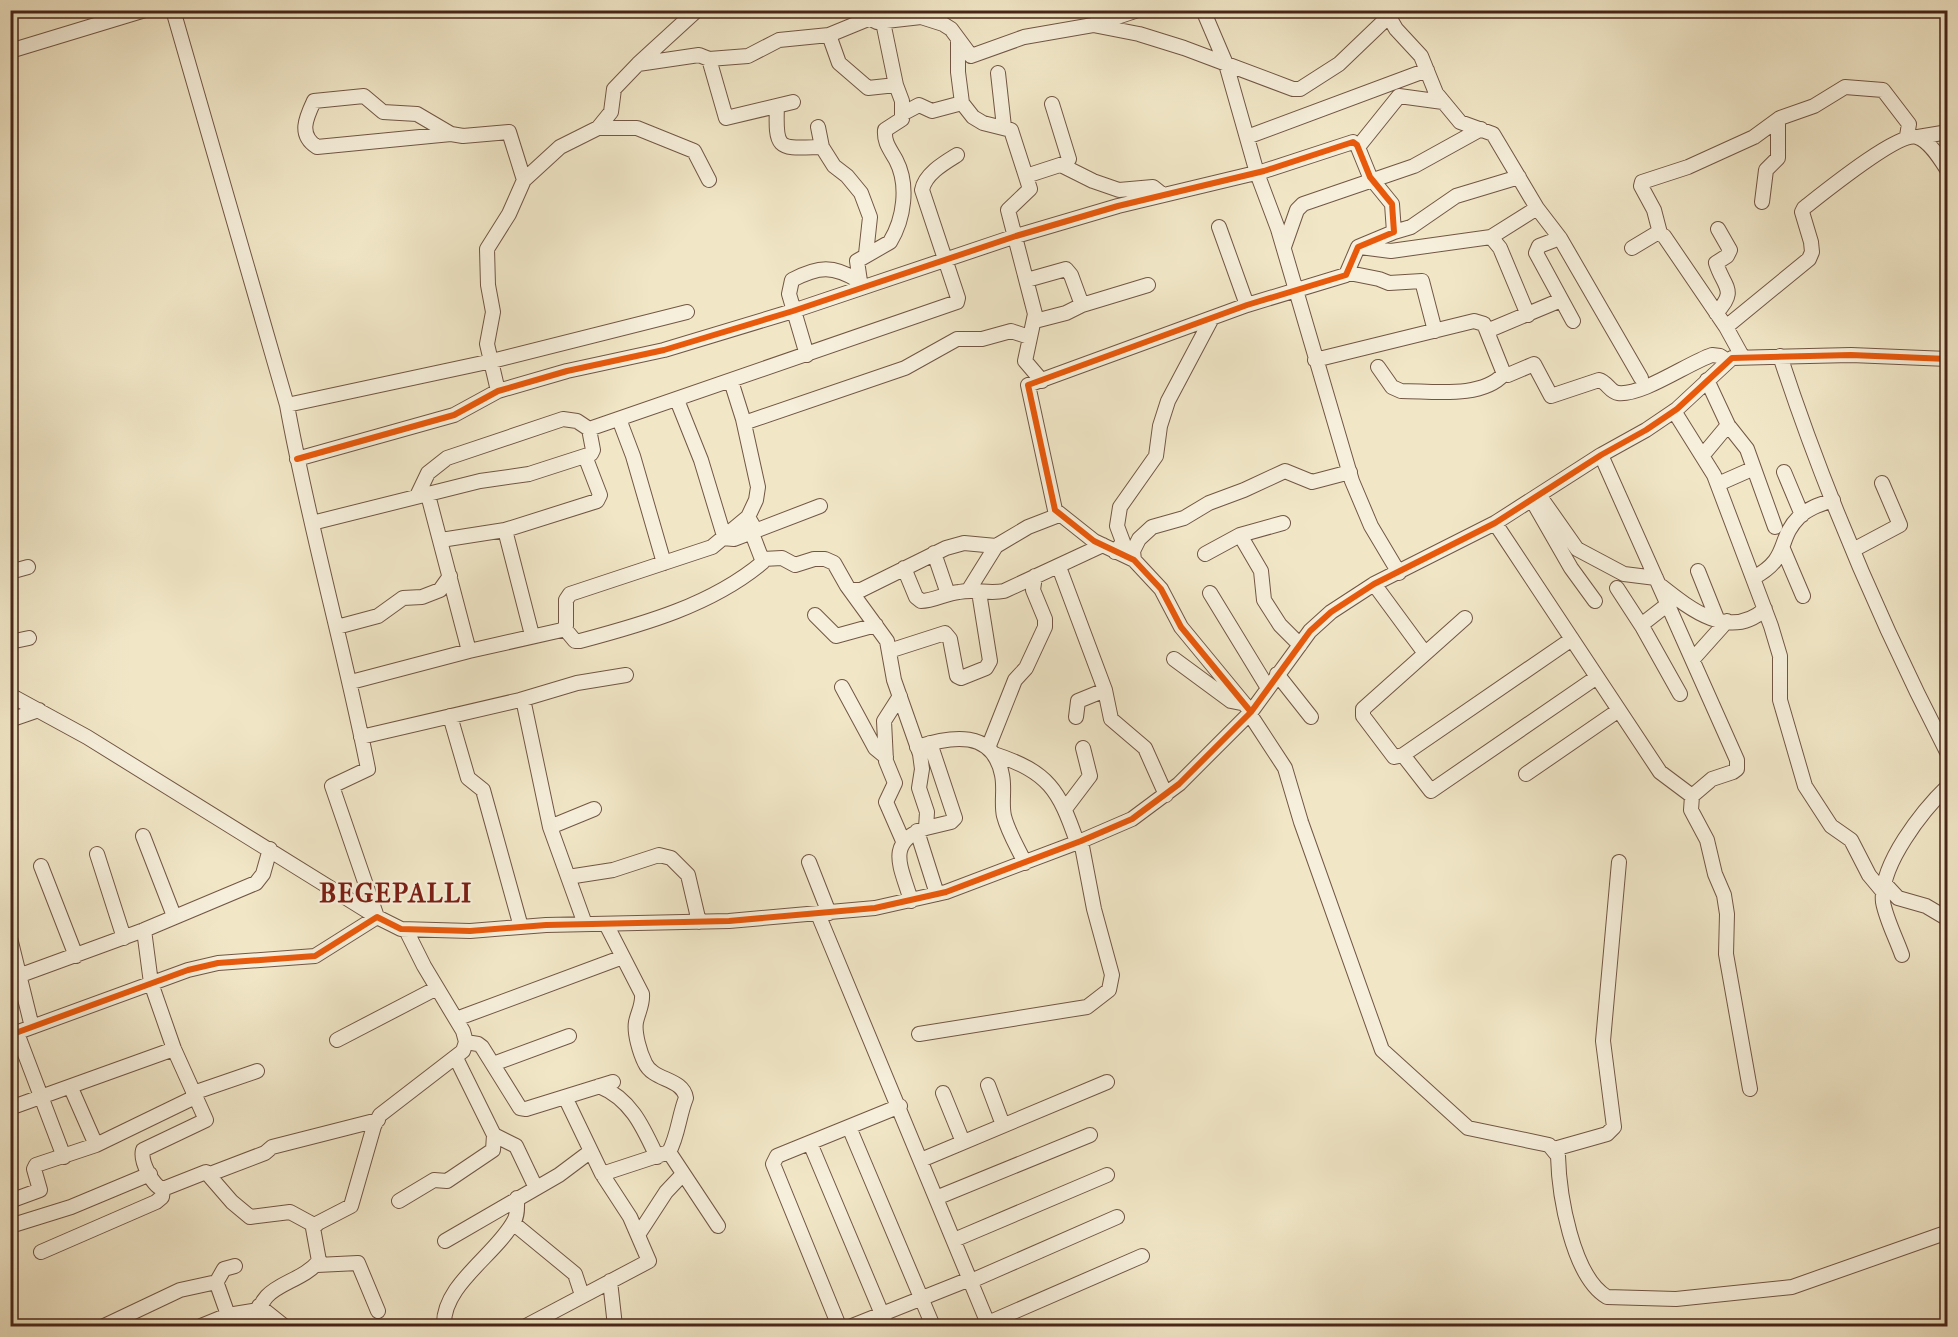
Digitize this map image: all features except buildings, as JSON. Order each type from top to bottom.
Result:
[{"type":"street","points":[[85,28],[104,10]]},
{"type":"street","points":[[10,51],[145,10]]},
{"type":"street","points":[[173,10],[287,405],[312,524],[351,682],[368,769],[332,786],[377,916]]},
{"type":"street","points":[[498,391],[487,344],[493,312],[488,285],[487,249],[509,214],[524,180],[560,147],[598,128],[611,112],[615,87],[697,10]]},
{"type":"street","points":[[853,10],[875,18],[925,18],[946,25],[968,54],[974,56],[1035,34],[1093,25],[1138,10]]},
{"type":"street","points":[[1203,10],[1226,64],[1257,173],[1284,247],[1315,360],[1350,472],[1371,526],[1399,573]]},
{"type":"street","points":[[1093,25],[1139,34],[1293,89],[1305,88],[1344,60],[1389,13],[1420,56],[1436,93],[1443,102],[1462,124],[1493,134],[1537,208],[1560,238],[1641,378]]},
{"type":"street","points":[[638,64],[699,55],[709,59],[748,56],[779,40],[829,35],[875,18]]},
{"type":"street","points":[[860,285],[856,262],[866,254],[891,242],[904,207],[898,165],[884,140],[885,130],[901,121],[902,100],[875,18]]},
{"type":"street","points":[[829,35],[839,63],[862,85],[872,88],[896,85]]},
{"type":"street","points":[[958,40],[958,69],[962,103],[975,119],[1011,130],[1030,191],[1008,210],[1027,280],[1035,321],[1029,337],[1026,364],[1042,381]]},
{"type":"street","points":[[709,59],[726,118],[793,102]]},
{"type":"street","points":[[1247,137],[1427,70]]},
{"type":"street","points":[[998,73],[1004,127]]},
{"type":"street","points":[[1742,356],[1726,327],[1660,233],[1654,210],[1641,186],[1642,182],[1688,167],[1754,137],[1778,120],[1814,106],[1845,87],[1879,88],[1888,95],[1909,124],[1913,137],[1940,158],[1947,171]]},
{"type":"street","points":[[451,134],[419,114],[383,112],[362,96],[314,101],[304,127],[305,135],[317,147],[451,134],[463,136],[509,132],[524,180]]},
{"type":"street","points":[[1358,147],[1399,96],[1443,102]]},
{"type":"street","points":[[902,114],[919,105],[932,111],[962,103]]},
{"type":"street","points":[[1026,176],[1068,162],[1069,157],[1052,105]]},
{"type":"street","points":[[777,106],[776,133],[782,145],[788,148],[822,147]]},
{"type":"street","points":[[1762,202],[1766,170],[1778,158],[1778,120]]},
{"type":"street","points":[[818,127],[822,147],[834,166],[848,176],[862,195],[871,221],[866,254]]},
{"type":"street","points":[[598,128],[637,128],[654,133],[676,146],[693,150],[709,180]]},
{"type":"street","points":[[1284,247],[1297,210],[1303,204],[1414,166],[1481,129]]},
{"type":"street","points":[[1726,327],[1809,259],[1812,252],[1802,212],[1804,208],[1856,169],[1913,137],[1947,132]]},
{"type":"street","points":[[297,459],[454,415],[498,391],[567,371],[664,350],[793,311],[860,285],[1016,236],[1163,195],[1257,173],[1349,142],[1355,142],[1372,180],[1392,204],[1394,232]]},
{"type":"street","points":[[590,429],[957,302],[958,298],[943,260],[922,187],[938,167],[957,156]]},
{"type":"street","points":[[1061,165],[1094,182],[1106,183],[1119,190],[1153,187],[1163,195]]},
{"type":"street","points":[[1349,273],[1358,247],[1411,227],[1456,196],[1520,177]]},
{"type":"street","points":[[1358,247],[1391,250],[1491,237],[1537,208]]},
{"type":"street","points":[[1219,227],[1247,305]]},
{"type":"street","points":[[1716,313],[1727,301],[1728,295],[1728,287],[1716,263],[1730,254],[1718,229]]},
{"type":"street","points":[[1632,248],[1660,233]]},
{"type":"street","points":[[1491,237],[1500,248],[1528,315]]},
{"type":"street","points":[[1560,238],[1539,246],[1536,253],[1573,321]]},
{"type":"street","points":[[807,355],[789,291],[794,279],[819,269],[836,269],[860,285]]},
{"type":"street","points":[[1027,280],[1066,269],[1071,274],[1082,305]]},
{"type":"street","points":[[1435,331],[1422,281],[1389,283],[1349,273],[1247,305],[1042,381],[1028,384],[1052,500],[1059,515],[1134,560],[1161,590],[1181,627],[1248,709],[1285,768],[1301,822],[1382,1050],[1468,1128],[1549,1145],[1554,1149],[1558,1156],[1563,1206],[1576,1249],[1592,1285],[1607,1297],[1676,1299],[1792,1287],[1947,1232]]},
{"type":"street","points":[[1035,321],[1066,314],[1082,305],[1148,285]]},
{"type":"street","points":[[1487,331],[1561,300]]},
{"type":"street","points":[[287,405],[492,361],[687,312]]},
{"type":"street","points":[[1114,546],[1120,507],[1156,456],[1160,426],[1168,401],[1212,318]]},
{"type":"street","points":[[1315,360],[1474,321],[1484,324],[1504,374]]},
{"type":"street","points":[[744,423],[901,369],[957,339],[982,339],[1011,330],[1029,337]]},
{"type":"street","points":[[1378,367],[1392,387],[1403,391],[1476,390],[1494,384],[1504,374],[1508,375],[1534,364],[1551,396],[1599,380],[1617,393],[1657,382],[1712,355],[1720,356],[1728,361]]},
{"type":"street","points":[[10,695],[39,710],[270,849],[377,916],[405,930],[470,931],[585,924],[699,922],[824,913],[911,901],[1025,863],[1132,819],[1166,795],[1209,756],[1268,688],[1300,645],[1331,612],[1374,584],[1495,524],[1674,411],[1728,361],[1742,356],[1851,355],[1947,359]]},
{"type":"street","points":[[1780,356],[1804,428],[1853,550],[1947,754]]},
{"type":"street","points":[[1707,380],[1728,425],[1747,449],[1752,469],[1775,527]]},
{"type":"street","points":[[731,381],[744,423],[758,487],[756,500],[748,517],[712,547],[570,594],[567,600],[565,628],[577,641],[636,626],[728,588],[762,563],[763,559],[753,536],[755,529],[748,517]]},
{"type":"street","points":[[677,400],[701,460],[723,537]]},
{"type":"street","points":[[1674,411],[1703,455],[1718,484],[1753,578],[1759,614],[1771,626],[1780,656],[1780,700],[1805,786],[1831,826],[1851,840],[1867,872],[1885,889],[1898,898],[1926,906],[1947,919]]},
{"type":"street","points":[[469,651],[441,540],[423,495],[428,473],[450,457],[566,419],[577,421],[590,429]]},
{"type":"street","points":[[619,419],[633,456],[664,563]]},
{"type":"street","points":[[1703,455],[1728,425]]},
{"type":"street","points":[[312,524],[484,480],[523,475],[585,456],[593,450],[590,429]]},
{"type":"street","points":[[1601,455],[1738,765],[1733,772],[1712,779],[1692,796],[1691,810],[1707,840],[1715,874],[1724,895],[1727,914],[1726,954],[1750,1089]]},
{"type":"street","points":[[441,540],[505,530],[600,499],[585,456]]},
{"type":"street","points":[[1718,484],[1752,469]]},
{"type":"street","points":[[1134,560],[1133,551],[1139,539],[1152,527],[1184,518],[1209,503],[1286,471],[1312,482],[1350,472]]},
{"type":"street","points":[[1784,472],[1802,514]]},
{"type":"street","points":[[1853,550],[1900,525],[1882,483]]},
{"type":"street","points":[[1535,497],[1576,549],[1624,574],[1658,581],[1689,608],[1723,621],[1759,614]]},
{"type":"street","points":[[1535,497],[1571,568],[1595,601]]},
{"type":"street","points":[[1753,578],[1775,564],[1791,529],[1802,514],[1833,500]]},
{"type":"street","points":[[723,537],[734,539],[755,529],[820,506]]},
{"type":"street","points":[[889,651],[945,633],[950,639],[957,676],[961,678],[986,668],[990,661],[974,591],[996,546],[1028,527],[1059,515]]},
{"type":"street","points":[[1205,554],[1240,535],[1283,523]]},
{"type":"street","points":[[1495,524],[1660,772],[1692,796]]},
{"type":"street","points":[[505,530],[532,635]]},
{"type":"street","points":[[1240,535],[1261,571],[1262,597],[1280,624],[1300,645]]},
{"type":"street","points":[[904,568],[918,600],[928,601],[948,594],[1004,591],[1035,576],[1139,539]]},
{"type":"street","points":[[852,590],[861,590],[934,553],[964,543],[996,546]]},
{"type":"street","points":[[1783,549],[1803,596]]},
{"type":"street","points":[[934,553],[948,594]]},
{"type":"street","points":[[763,559],[781,558],[795,566],[814,559],[825,559],[834,563],[887,641],[900,696],[955,818],[951,822],[922,829],[903,841],[898,856],[911,901]]},
{"type":"street","points":[[1636,576],[1648,559]]},
{"type":"street","points":[[10,572],[28,567]]},
{"type":"street","points":[[1059,567],[1104,690],[1111,719],[1145,748],[1166,795]]},
{"type":"street","points":[[1698,571],[1723,621]]},
{"type":"street","points":[[337,627],[378,616],[402,598],[422,597],[440,590],[450,576]]},
{"type":"street","points":[[1025,863],[1005,819],[1003,777],[991,751],[1015,680],[1026,668],[1045,627],[1045,619],[1033,590],[1035,576]]},
{"type":"street","points":[[1374,584],[1424,652]]},
{"type":"street","points":[[1617,588],[1643,628],[1680,694]]},
{"type":"street","points":[[1210,593],[1268,688]]},
{"type":"street","points":[[1643,628],[1645,622],[1668,604]]},
{"type":"street","points":[[815,615],[836,636],[876,625]]},
{"type":"street","points":[[1465,618],[1424,652],[1362,711],[1394,757],[1403,755],[1572,639]]},
{"type":"street","points":[[1693,659],[1723,621]]},
{"type":"street","points":[[351,682],[565,628]]},
{"type":"street","points":[[10,642],[29,638]]},
{"type":"street","points":[[1174,658],[1231,700],[1248,709]]},
{"type":"street","points":[[1277,674],[1311,717]]},
{"type":"street","points":[[361,737],[523,699],[577,683],[626,675]]},
{"type":"street","points":[[1403,755],[1431,791],[1597,677]]},
{"type":"street","points":[[842,687],[875,748],[886,757]]},
{"type":"street","points":[[1076,717],[1078,701],[1104,690]]},
{"type":"street","points":[[900,696],[884,722],[886,757],[895,783],[886,798],[886,808],[903,841]]},
{"type":"street","points":[[523,699],[550,826],[585,924]]},
{"type":"street","points":[[10,720],[39,710]]},
{"type":"street","points":[[1526,774],[1619,711]]},
{"type":"street","points":[[450,716],[468,778],[483,790],[521,927]]},
{"type":"street","points":[[919,1034],[1087,1007],[1109,990],[1112,975],[1079,842],[1065,809],[1051,785],[977,741],[945,738],[923,745]]},
{"type":"street","points":[[923,745],[919,788],[927,812],[922,829],[937,894]]},
{"type":"street","points":[[1065,809],[1090,776],[1083,748]]},
{"type":"street","points":[[1902,955],[1884,904],[1889,866],[1929,804],[1947,786]]},
{"type":"street","points":[[550,826],[594,809]]},
{"type":"street","points":[[143,836],[174,916]]},
{"type":"street","points":[[15,977],[124,938],[256,883],[263,874],[270,849]]},
{"type":"street","points":[[97,854],[124,938]]},
{"type":"street","points":[[568,877],[613,870],[658,855],[671,858],[688,875],[699,922]]},
{"type":"street","points":[[809,862],[824,913],[989,1325],[1142,1256]]},
{"type":"street","points":[[1554,1149],[1606,1134],[1614,1124],[1603,1041],[1619,862]]},
{"type":"street","points":[[41,866],[76,956]]},
{"type":"street","points":[[64,1157],[14,1034],[188,969],[218,963],[315,956],[377,916]]},
{"type":"street","points":[[602,1174],[663,1155],[674,1143],[686,1093],[680,1086],[652,1072],[645,1064],[636,1022],[642,1003],[642,994],[606,924]]},
{"type":"street","points":[[144,930],[151,982],[174,1049],[205,1117],[205,1122],[145,1148],[142,1154],[159,1189],[201,1173],[210,1174],[265,1153],[272,1147],[378,1120]]},
{"type":"street","points":[[314,1225],[351,1206],[378,1120],[387,1108],[456,1058],[463,1051],[466,1042],[456,1019],[405,930]]},
{"type":"street","points":[[10,938],[15,977],[32,1027]]},
{"type":"street","points":[[456,1019],[623,957]]},
{"type":"street","points":[[337,1040],[437,988]]},
{"type":"street","points":[[493,1064],[568,1036]]},
{"type":"street","points":[[466,1042],[478,1044],[520,1108],[526,1109],[613,1082]]},
{"type":"street","points":[[10,1108],[71,1088],[174,1049]]},
{"type":"street","points":[[399,1201],[434,1180],[447,1181],[489,1155],[493,1150],[494,1135],[456,1058]]},
{"type":"street","points":[[10,1201],[40,1190],[34,1169],[36,1165],[96,1145],[194,1095],[257,1071]]},
{"type":"street","points":[[921,1160],[1107,1082]]},
{"type":"street","points":[[988,1085],[1003,1125]]},
{"type":"street","points":[[599,1086],[614,1092],[627,1104],[663,1155],[684,1174],[718,1226]]},
{"type":"street","points":[[71,1088],[96,1145]]},
{"type":"street","points":[[943,1093],[963,1142]]},
{"type":"street","points":[[526,1326],[582,1295],[647,1264],[649,1257],[602,1174],[565,1097]]},
{"type":"street","points":[[839,1326],[774,1169],[777,1156],[900,1106]]},
{"type":"street","points":[[849,1127],[933,1326]]},
{"type":"street","points":[[494,1135],[516,1146],[536,1188]]},
{"type":"street","points":[[936,1197],[1090,1135]]},
{"type":"street","points":[[810,1143],[885,1320]]},
{"type":"street","points":[[445,1241],[536,1188],[591,1151]]},
{"type":"street","points":[[10,1226],[71,1207],[150,1174]]},
{"type":"street","points":[[210,1174],[232,1202],[250,1217],[290,1212],[314,1225]]},
{"type":"street","points":[[638,1235],[666,1192],[684,1174]]},
{"type":"street","points":[[954,1240],[1107,1175]]},
{"type":"street","points":[[41,1252],[156,1202],[162,1197],[164,1189]]},
{"type":"street","points":[[444,1326],[446,1307],[475,1266],[513,1223],[517,1198]]},
{"type":"street","points":[[852,1326],[885,1320],[922,1299],[1118,1217]]},
{"type":"street","points":[[513,1223],[575,1274],[582,1295]]},
{"type":"street","points":[[314,1225],[320,1257],[317,1265]]},
{"type":"street","points":[[201,1326],[228,1315],[258,1308],[284,1283],[317,1265],[358,1263],[378,1311]]},
{"type":"street","points":[[104,1326],[180,1290],[216,1283],[224,1269],[235,1266]]},
{"type":"street","points":[[610,1281],[615,1326]]},
{"type":"street","points":[[216,1283],[228,1315]]},
{"type":"street","points":[[258,1308],[258,1326]]},
{"type":"street","points":[[258,1308],[284,1326]]},
{"type":"cycle path","points":[[297,459],[454,415],[498,391],[567,371],[664,350],[793,311],[1016,236],[1118,206],[1264,171],[1353,142],[1357,145],[1370,177],[1392,204],[1394,232],[1358,247],[1346,275],[1247,305],[1028,385],[1055,510],[1094,541],[1134,560],[1161,589],[1181,627],[1251,712]]},
{"type":"cycle path","points":[[10,1035],[188,970],[218,963],[315,956],[377,917],[401,929],[470,931],[546,925],[729,921],[875,908],[946,892],[1081,841],[1132,819],[1179,784],[1251,712],[1310,631],[1331,612],[1374,584],[1495,523],[1601,455],[1646,430],[1677,409],[1732,358],[1851,355],[1948,359]]},
{"type":"district","name":"BEGEPALLI","points":[[396,893]]}]
